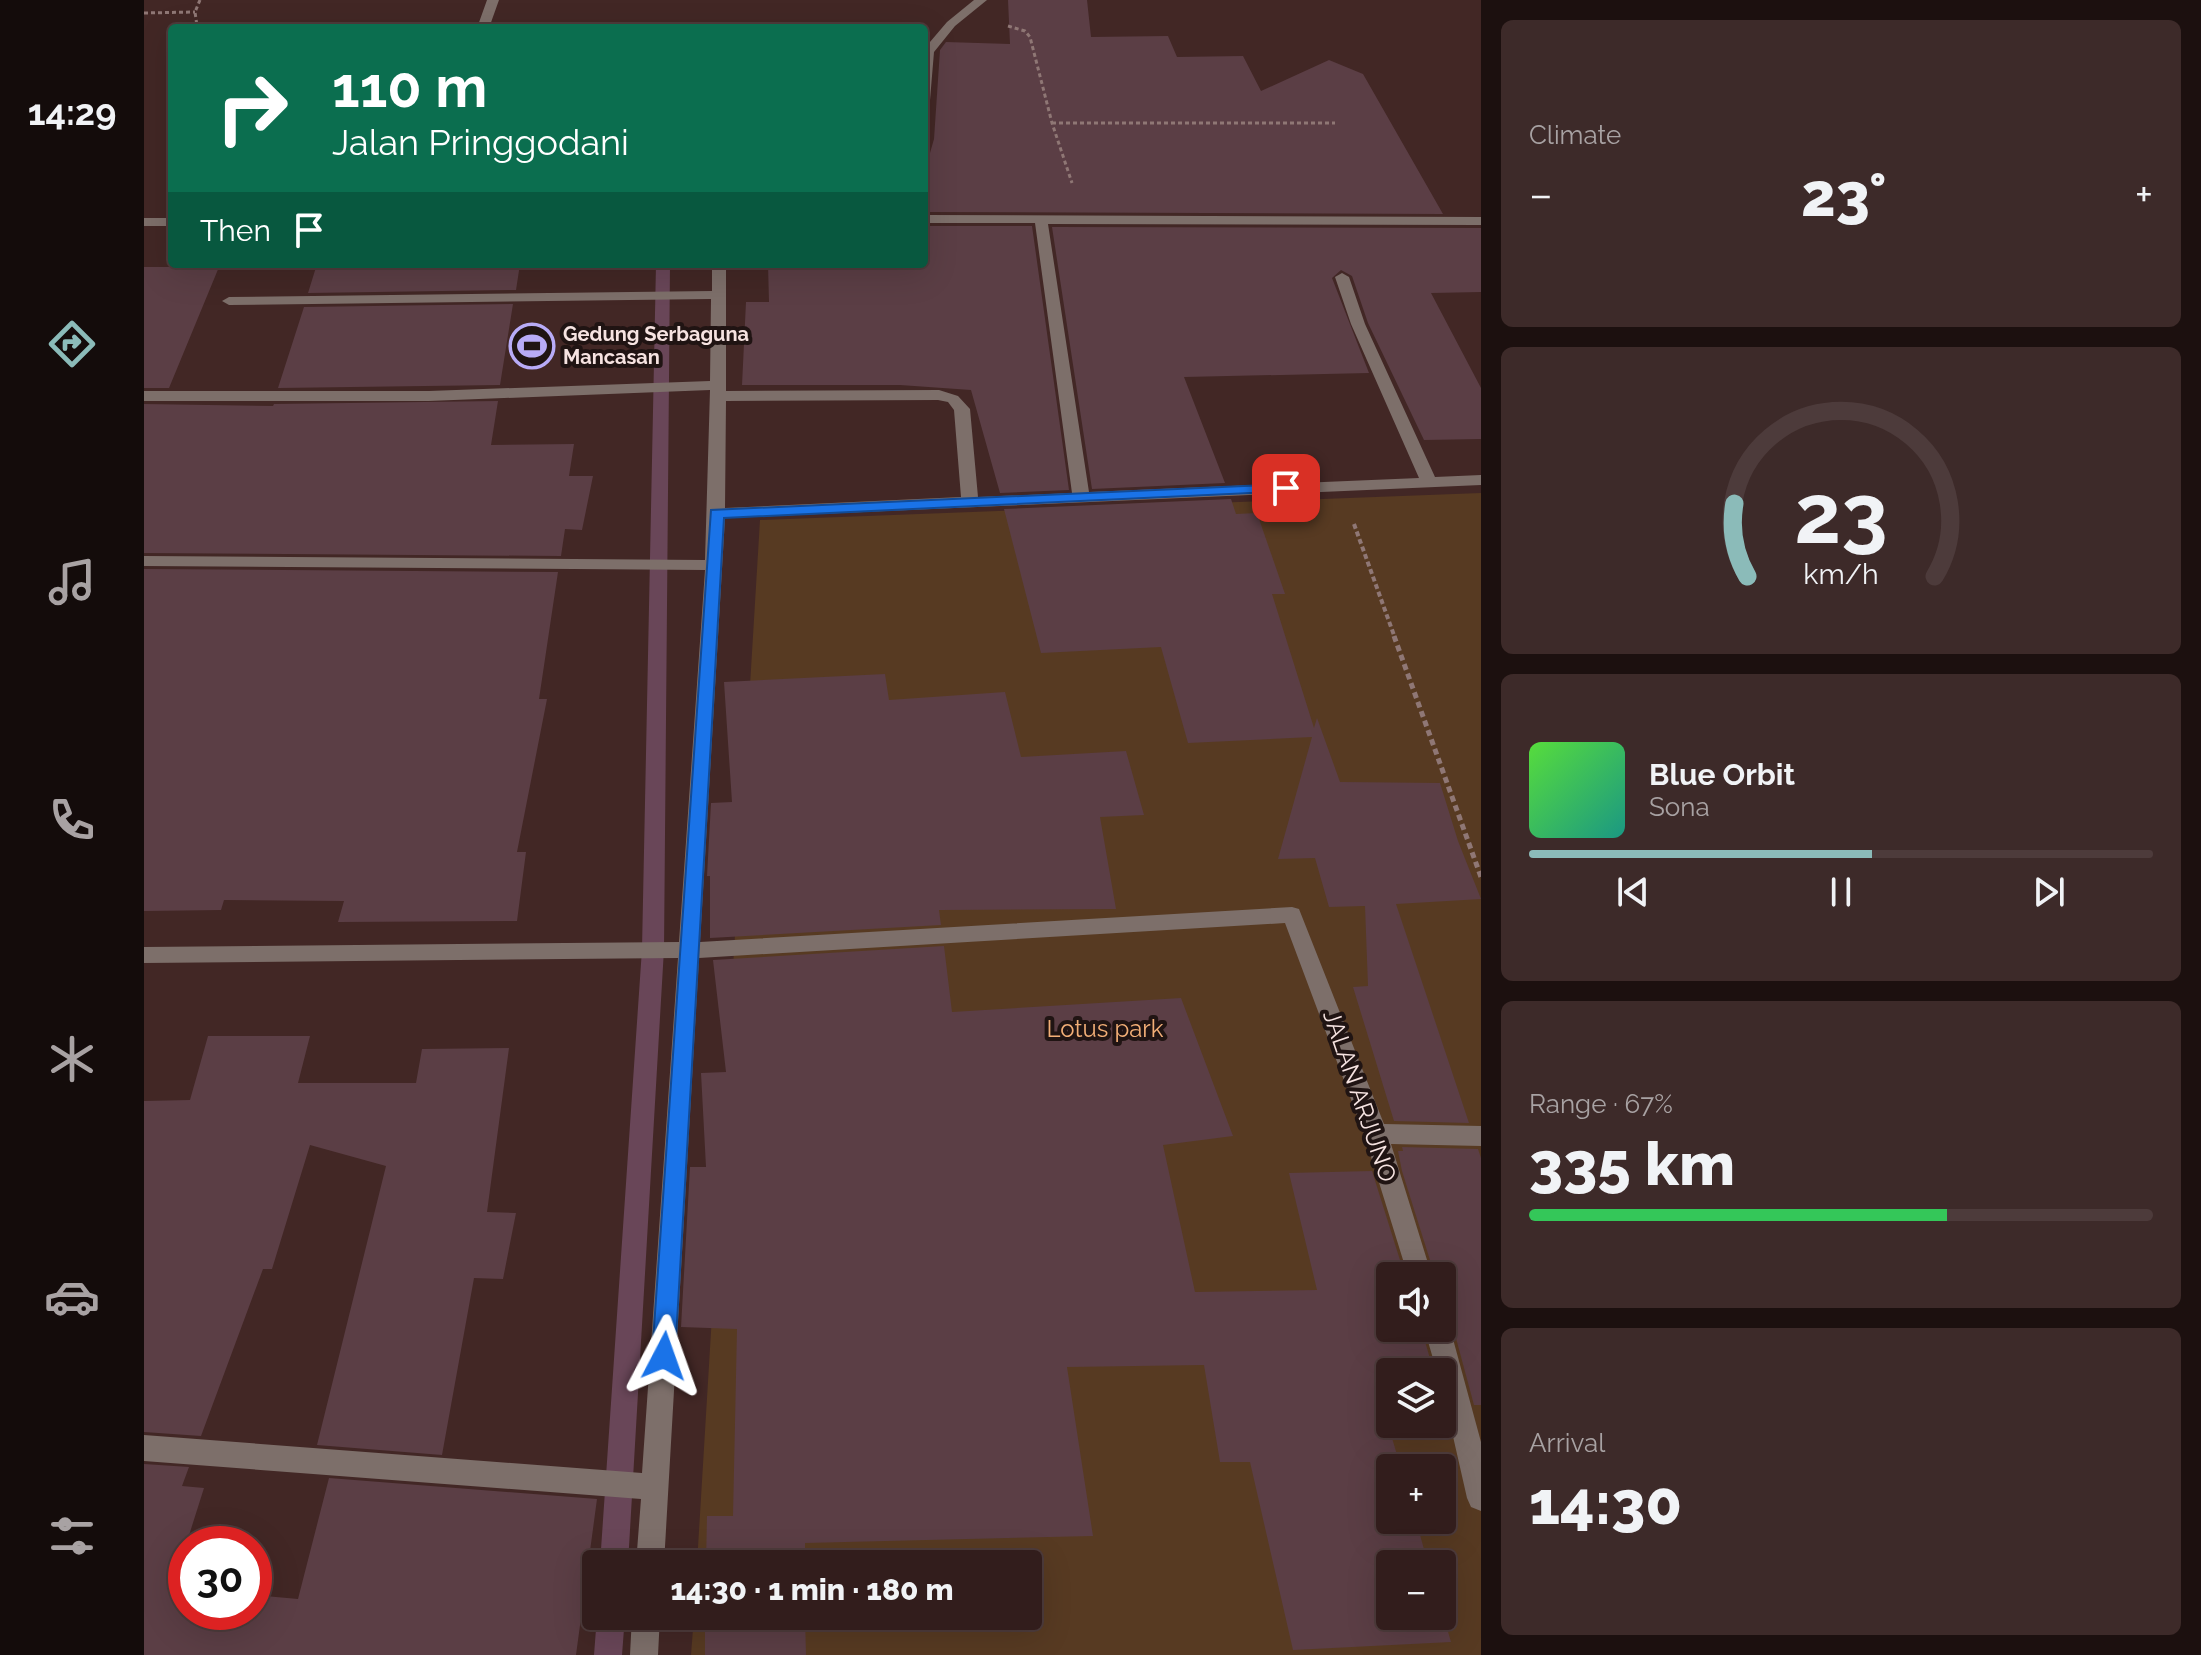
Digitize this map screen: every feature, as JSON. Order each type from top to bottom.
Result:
[{"type":"street","points":[[484,24],[493,0]]},
{"type":"street","points":[[928,50],[951,24],[981,0]]},
{"type":"street","points":[[928,219],[1481,221]]},
{"type":"street","points":[[1041,219],[1081,497]]},
{"type":"street","points":[[144,222],[168,222]]},
{"type":"street","points":[[651,1550],[717,513],[719,268]]},
{"type":"street","points":[[1342,277],[1358,324],[1429,482]]},
{"type":"street","points":[[229,301],[719,295]]},
{"type":"street","points":[[144,396],[429,396],[718,390],[939,395],[953,399],[962,409],[970,502]]},
{"type":"street","points":[[717,513],[1481,480]]},
{"type":"street","points":[[144,561],[712,565]]},
{"type":"street","name":"JALAN ARJUNO","points":[[689,950],[1271,915],[1296,917],[1376,1134],[1416,1262]]},
{"type":"street","points":[[144,955],[689,950]]},
{"type":"street","points":[[1376,1134],[1481,1136]]},
{"type":"street","points":[[1441,1342],[1481,1498]]},
{"type":"street","points":[[144,1448],[655,1487]]},
{"type":"street","points":[[644,1655],[645,1630]]},
{"type":"path","points":[[197,24],[195,12],[200,0]]},
{"type":"path","points":[[144,13],[195,12]]},
{"type":"path","points":[[951,24],[1014,26],[1030,37],[1081,218]]},
{"type":"path","points":[[1052,123],[1335,123]]},
{"type":"path","points":[[1340,486],[1481,877]]},
{"type":"green space","name":"Lotus park","points":[[1481,493],[1481,1655],[691,1655],[693,1630],[1042,1630],[1042,1550],[698,1550],[760,520]]},
{"type":"building","points":[[1008,0],[1087,0],[1091,37],[1168,36],[1177,57],[1243,56],[1261,91],[1329,60],[1363,74],[1443,214],[928,212],[928,160],[934,139],[940,50],[946,42],[1010,44]]},
{"type":"building","points":[[928,226],[1032,226],[1069,490],[1000,493],[971,390],[900,385],[742,385],[746,302],[769,302],[768,268],[928,268]]},
{"type":"building","points":[[1052,227],[1481,228],[1481,292],[1431,293],[1481,388],[1481,439],[1424,440],[1368,323],[1352,276],[1341,270],[1332,278],[1369,373],[1184,377],[1225,483],[1092,489]]},
{"type":"building","points":[[144,267],[219,268],[169,388],[144,388]]},
{"type":"building","points":[[316,268],[519,268],[516,290],[308,293]]},
{"type":"building","points":[[513,304],[500,385],[278,388],[304,307]]},
{"type":"building","points":[[498,401],[491,445],[574,444],[569,476],[593,476],[582,530],[565,529],[561,556],[144,553],[144,404],[273,406]]},
{"type":"building","points":[[1231,499],[1236,514],[1257,513],[1285,594],[1272,594],[1314,728],[1317,718],[1340,782],[1440,783],[1481,899],[1396,904],[1469,1123],[1394,1121],[1353,987],[1368,986],[1365,906],[1329,907],[1315,858],[1278,859],[1312,737],[1188,743],[1161,647],[1041,653],[1004,509]]},
{"type":"building","points":[[144,569],[558,572],[539,699],[547,699],[517,852],[526,852],[517,921],[338,922],[344,901],[224,900],[221,910],[144,911]]},
{"type":"building","points":[[885,674],[889,700],[1005,692],[1021,757],[1126,751],[1144,815],[1100,817],[1116,909],[939,910],[941,925],[710,938],[710,876],[707,876],[711,803],[732,802],[724,682]]},
{"type":"building","points":[[944,946],[952,1012],[1181,998],[1233,1136],[1163,1145],[1195,1292],[1317,1290],[1289,1173],[1372,1171],[1401,1262],[1376,1262],[1376,1342],[1425,1342],[1430,1358],[1376,1358],[1376,1438],[1392,1438],[1397,1454],[1376,1454],[1376,1534],[1420,1534],[1424,1550],[1376,1550],[1376,1630],[1448,1630],[1451,1642],[1293,1650],[1250,1462],[1220,1462],[1204,1365],[1067,1367],[1093,1536],[805,1543],[805,1550],[706,1550],[707,1516],[733,1516],[737,1329],[681,1327],[690,1167],[706,1167],[701,1073],[726,1072],[713,960]]},
{"type":"building","points":[[208,1036],[310,1036],[298,1083],[416,1083],[422,1049],[509,1048],[487,1212],[516,1213],[503,1279],[474,1278],[442,1455],[317,1445],[386,1166],[310,1145],[272,1269],[263,1269],[201,1436],[144,1432],[144,1101],[190,1100]]},
{"type":"building","points":[[1402,1147],[1478,1149],[1481,1158],[1481,1405],[1474,1405],[1456,1338],[1456,1262],[1431,1262],[1402,1171],[1398,1151],[1403,1151]]},
{"type":"building","points":[[144,1464],[189,1467],[182,1486],[204,1488],[192,1526],[168,1526],[168,1630],[272,1630],[272,1597],[298,1599],[329,1478],[597,1499],[590,1550],[582,1550],[582,1610],[576,1655],[144,1655]]},
{"type":"building","points":[[705,1630],[805,1630],[806,1655],[705,1655]]},
{"type":"waterway","points":[[615,1550],[653,949],[663,268]]},
{"type":"waterway","points":[[608,1655],[610,1630]]},
{"type":"place","name":"Gedung Serbaguna Mancasan","points":[[532,346]]},
{"type":"route","points":[[664,1356],[717,513],[1286,488]]}]
